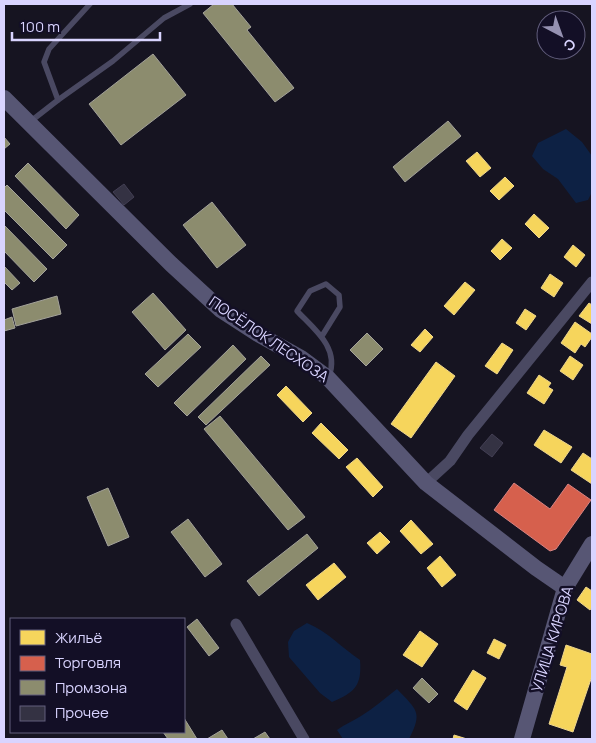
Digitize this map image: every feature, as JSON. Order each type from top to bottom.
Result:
[{"type":"street","name":"ПОСЁЛОК ЛЕСХОЗА","points":[[4,98],[221,310],[258,334],[301,358],[328,378],[426,483],[565,588]]},
{"type":"street","points":[[426,483],[450,461],[468,435],[592,282]]},
{"type":"street","name":"УЛИЦА КИРОВА","points":[[522,739],[565,588],[592,544]]},
{"type":"street","points":[[236,624],[304,739]]},
{"type":"lane","points":[[58,100],[44,62],[49,50],[90,4]]},
{"type":"lane","points":[[29,123],[113,61],[164,18],[190,4]]},
{"type":"lane","points":[[322,336],[340,307],[339,295],[326,284],[310,291],[297,311],[325,340],[333,366],[328,378]]},
{"type":"water","points":[[566,129],[582,142],[592,156],[592,192],[588,200],[576,203],[558,179],[543,169],[532,156],[538,143]]},
{"type":"water","points":[[307,623],[328,635],[360,660],[360,676],[355,687],[346,695],[332,702],[320,693],[289,657],[288,642],[294,631]]},
{"type":"water","points":[[397,689],[416,712],[416,723],[409,739],[343,739],[337,730],[366,713]]},
{"type":"building: Жильё","points":[[477,152],[491,168],[480,177],[466,161]]},
{"type":"building: Жильё","points":[[505,177],[514,186],[499,200],[490,191]]},
{"type":"building: Жильё","points":[[534,214],[549,228],[539,238],[525,224]]},
{"type":"building: Жильё","points":[[502,239],[512,248],[500,260],[491,251]]},
{"type":"building: Жильё","points":[[573,245],[585,255],[576,267],[564,257]]},
{"type":"building: Жильё","points":[[550,274],[563,283],[554,297],[541,288]]},
{"type":"building: Жильё","points":[[465,282],[475,290],[454,315],[444,306]]},
{"type":"building: Жильё","points":[[589,303],[592,305],[592,324],[579,316]]},
{"type":"building: Жильё","points":[[525,309],[536,316],[526,330],[516,323]]},
{"type":"building: Жильё","points":[[575,322],[592,334],[592,337],[585,347],[581,344],[575,353],[561,343]]},
{"type":"building: Жильё","points":[[425,329],[433,337],[420,352],[411,345]]},
{"type":"building: Жильё","points":[[502,343],[513,350],[497,374],[485,366]]},
{"type":"building: Жильё","points":[[570,356],[583,365],[573,380],[560,371]]},
{"type":"building: Жильё","points":[[436,362],[455,376],[411,438],[391,424]]},
{"type":"building: Жильё","points":[[539,375],[551,383],[548,387],[553,390],[544,404],[527,393]]},
{"type":"building: Жильё","points":[[286,386],[312,413],[303,422],[277,395]]},
{"type":"building: Жильё","points":[[321,423],[348,450],[339,459],[312,433]]},
{"type":"building: Жильё","points":[[544,430],[572,447],[561,463],[534,445]]},
{"type":"building: Жильё","points":[[583,453],[592,459],[592,484],[571,470]]},
{"type":"building: Жильё","points":[[357,458],[383,487],[373,497],[346,467]]},
{"type":"building: Жильё","points":[[411,520],[433,544],[421,554],[400,531]]},
{"type":"building: Жильё","points":[[380,532],[390,542],[377,554],[367,543]]},
{"type":"building: Жильё","points":[[440,556],[456,575],[442,587],[427,568]]},
{"type":"building: Жильё","points":[[334,563],[346,577],[318,600],[306,585]]},
{"type":"building: Жильё","points":[[586,587],[592,591],[592,607],[590,610],[577,600]]},
{"type":"building: Жильё","points":[[420,631],[438,644],[422,667],[403,655]]},
{"type":"building: Жильё","points":[[494,639],[506,645],[499,659],[487,653]]},
{"type":"building: Жильё","points":[[566,645],[592,654],[592,676],[573,732],[549,724],[567,667],[560,665]]},
{"type":"building: Жильё","points":[[473,670],[486,678],[467,710],[454,701]]},
{"type":"building: Жильё","points":[[454,735],[467,739],[453,739]]},
{"type":"building: Торговля","points":[[514,483],[550,509],[568,484],[591,500],[556,549],[550,551],[494,510]]},
{"type":"building: Промзона","points":[[214,4],[232,4],[251,27],[247,30],[294,88],[275,102],[203,13]]},
{"type":"building: Промзона","points":[[153,54],[186,95],[121,145],[89,104]]},
{"type":"building: Промзона","points":[[448,121],[461,136],[405,182],[393,167]]},
{"type":"building: Промзона","points":[[4,137],[10,144],[4,149]]},
{"type":"building: Промзона","points":[[28,163],[79,215],[66,229],[15,176]]},
{"type":"building: Промзона","points":[[7,185],[67,245],[53,259],[4,210],[4,188]]},
{"type":"building: Промзона","points":[[212,202],[246,245],[217,268],[183,225]]},
{"type":"building: Промзона","points":[[4,225],[47,269],[34,282],[4,251]]},
{"type":"building: Промзона","points":[[4,266],[20,283],[12,290],[4,282]]},
{"type":"building: Промзона","points":[[153,293],[186,330],[165,350],[132,312]]},
{"type":"building: Промзона","points":[[57,296],[61,314],[16,326],[12,309]]},
{"type":"building: Промзона","points":[[12,317],[15,328],[4,331],[4,320]]},
{"type":"building: Промзона","points":[[367,333],[383,349],[366,366],[350,350]]},
{"type":"building: Промзона","points":[[188,334],[201,347],[158,387],[145,374]]},
{"type":"building: Промзона","points":[[233,345],[246,359],[187,416],[174,403]]},
{"type":"building: Промзона","points":[[261,356],[270,365],[206,425],[198,417]]},
{"type":"building: Промзона","points":[[220,416],[305,517],[288,530],[204,429]]},
{"type":"building: Промзона","points":[[108,488],[129,537],[108,546],[87,497]]},
{"type":"building: Промзона","points":[[188,519],[222,564],[205,577],[171,532]]},
{"type":"building: Промзона","points":[[307,534],[318,548],[259,596],[247,581]]},
{"type":"building: Промзона","points":[[197,619],[219,648],[209,656],[187,627]]},
{"type":"building: Промзона","points":[[422,678],[438,694],[429,703],[413,688]]},
{"type":"building: Промзона","points":[[185,720],[197,739],[168,739],[164,733],[185,733]]},
{"type":"building: Промзона","points":[[222,730],[228,739],[207,739]]},
{"type":"building: Промзона","points":[[265,732],[270,739],[253,739]]},
{"type":"building: Прочее","points":[[124,184],[134,197],[124,205],[113,192]]},
{"type":"building: Прочее","points":[[492,434],[503,443],[492,457],[480,448]]}]
